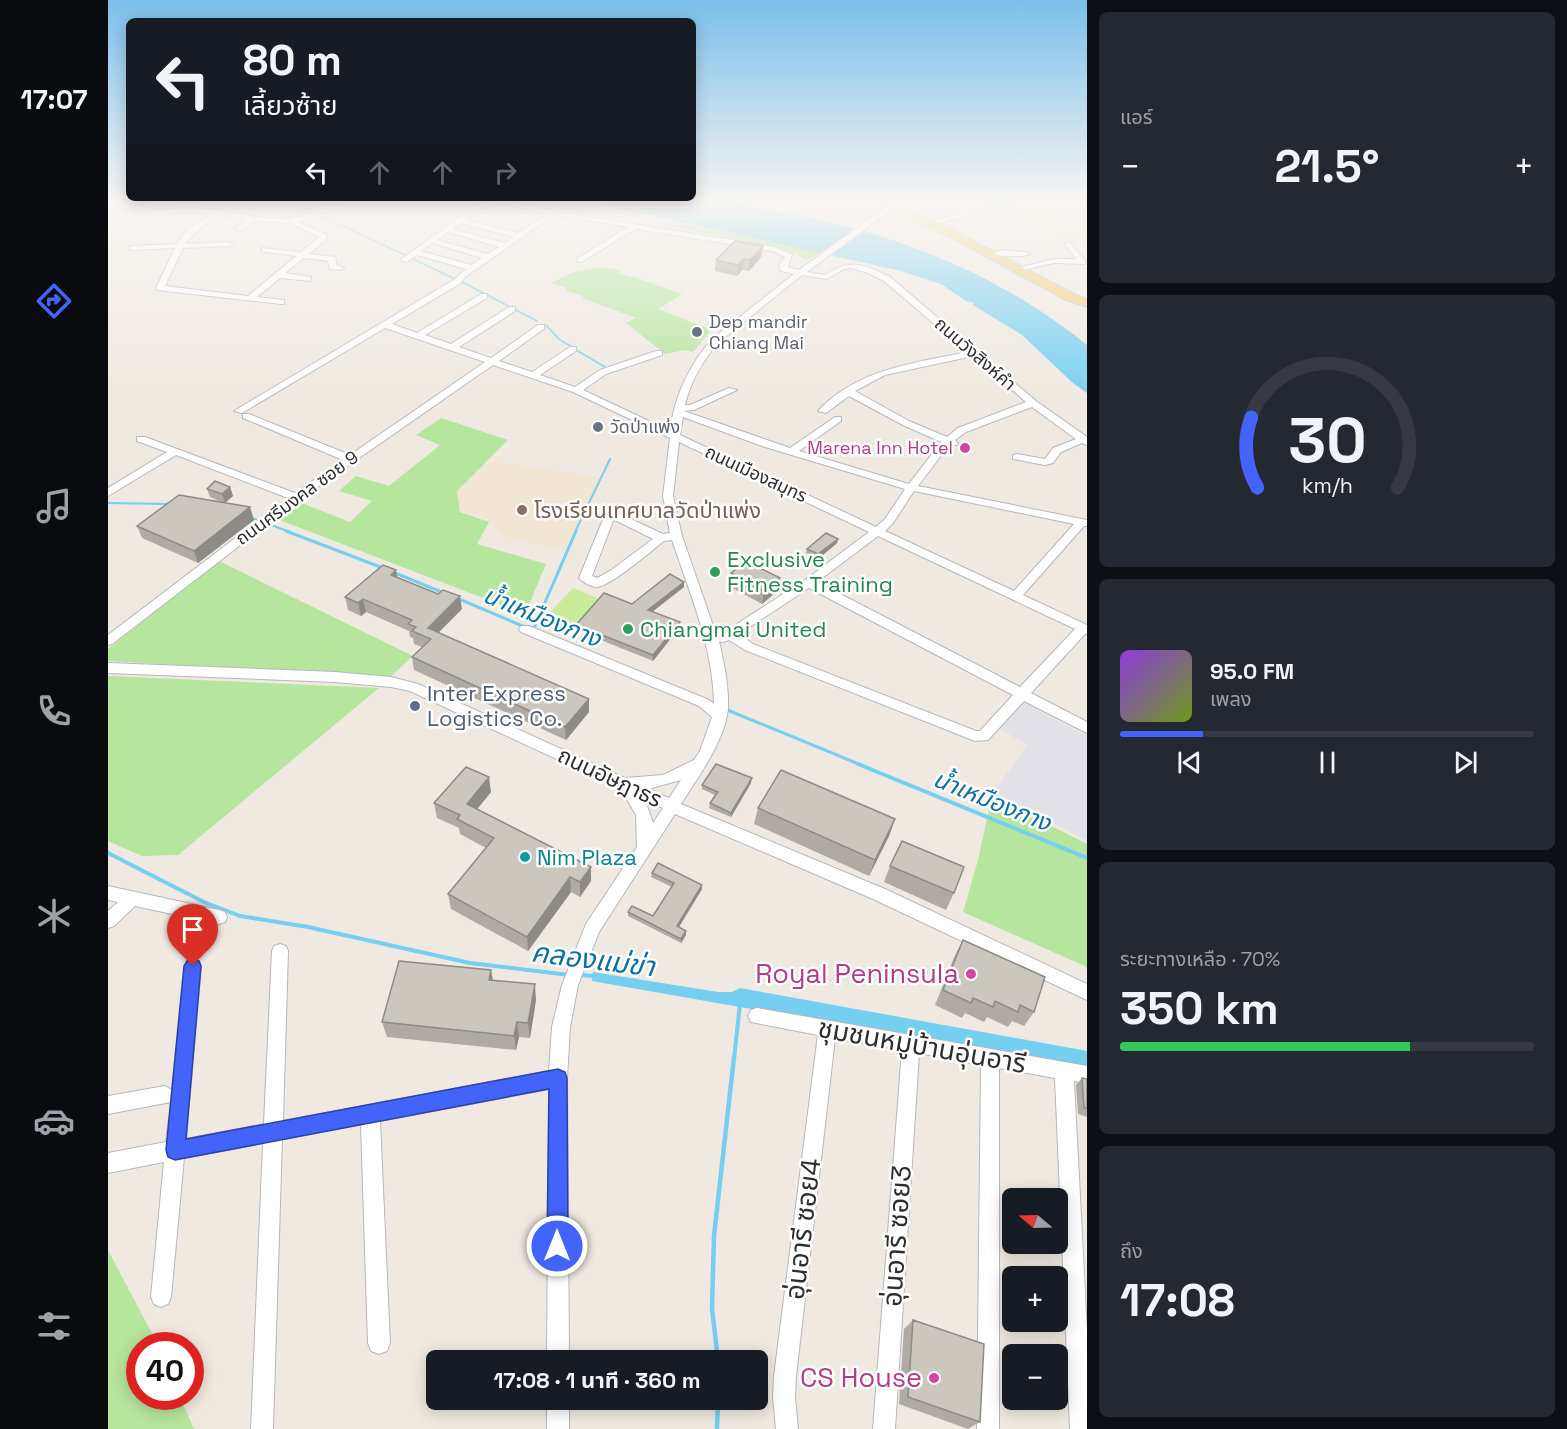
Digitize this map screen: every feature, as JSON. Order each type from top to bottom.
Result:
[{"type":"main road","points":[[1018,268],[1070,297],[1087,303]]},
{"type":"street","points":[[169,268],[160,288],[281,302]]},
{"type":"street","points":[[250,298],[287,268]]},
{"type":"street","points":[[350,459],[242,413],[383,324],[458,281],[472,268]]},
{"type":"street","points":[[783,268],[784,270],[802,272]]},
{"type":"street","points":[[649,424],[668,422],[672,409],[683,394],[705,352],[716,340],[808,268]]},
{"type":"street","name":"ถนนวังสิงห์คำ","points":[[802,272],[827,276],[843,268]]},
{"type":"street","name":"ถนนวังสิงห์คำ","points":[[858,268],[887,279],[1033,404],[1085,440]]},
{"type":"street","points":[[278,275],[308,279]]},
{"type":"street","points":[[782,287],[803,284],[827,276]]},
{"type":"street","points":[[231,296],[242,286]]},
{"type":"street","points":[[418,336],[484,296]]},
{"type":"street","points":[[452,348],[512,309]]},
{"type":"street","name":"ถนนเมืองสมุทร","points":[[383,324],[576,390],[1085,629]]},
{"type":"street","name":"ถนนศรีมงคล ซอย 9","points":[[108,641],[296,497],[541,327]]},
{"type":"street","points":[[533,375],[573,349]]},
{"type":"street","points":[[823,411],[847,391],[893,370],[975,352]]},
{"type":"street","points":[[576,390],[603,372],[659,353]]},
{"type":"street","points":[[679,410],[691,408],[732,390]]},
{"type":"street","points":[[847,391],[946,442],[958,444]]},
{"type":"street","points":[[558,1350],[558,1078],[561,1027],[570,985],[598,918],[704,756],[721,713],[720,682],[713,643],[676,536],[668,496],[674,436],[683,394]]},
{"type":"street","points":[[713,643],[809,583],[879,531],[913,489],[932,458],[946,442],[962,430],[1033,404]]},
{"type":"street","points":[[679,410],[791,452],[913,489],[1084,523]]},
{"type":"street","points":[[791,452],[838,418]]},
{"type":"street","points":[[141,439],[296,497]]},
{"type":"street","points":[[1017,457],[1045,462],[1057,450],[1085,440]]},
{"type":"street","points":[[108,494],[174,452]]},
{"type":"street","points":[[661,538],[616,516],[608,519],[585,578],[597,583],[614,574],[661,538],[676,536]]},
{"type":"street","points":[[1016,596],[1084,523]]},
{"type":"street","points":[[809,583],[1087,728]]},
{"type":"street","points":[[525,629],[704,703],[721,713]]},
{"type":"street","points":[[730,634],[749,647],[975,736],[983,736],[1085,629]]},
{"type":"street","name":"ถนนอัษฎาธร","points":[[108,668],[335,677],[401,684],[424,692],[672,806],[879,894],[1087,992]]},
{"type":"street","points":[[620,782],[652,783],[673,779],[704,756]]},
{"type":"street","points":[[620,782],[635,796],[644,809],[646,834],[643,850]]},
{"type":"street","points":[[108,893],[219,917]]},
{"type":"street","points":[[108,921],[133,898]]},
{"type":"street","points":[[262,1429],[280,951]]},
{"type":"street","points":[[161,1296],[193,966]]},
{"type":"street","name":"ชุมชนหมู่บ้านอุ่นอารี","points":[[757,1016],[827,1031],[1087,1075]]},
{"type":"street","name":"อุ่นอารี ซอย4","points":[[789,1428],[784,1397],[785,1376],[827,1031]]},
{"type":"street","name":"อุ่นอารี ซอย3","points":[[884,1429],[911,1044]]},
{"type":"street","points":[[988,1429],[990,1058]]},
{"type":"street","points":[[1064,1071],[1081,1429]]},
{"type":"street","points":[[108,1163],[558,1078]]},
{"type":"street","points":[[108,1105],[165,1095]]},
{"type":"street","points":[[370,1113],[379,1343]]},
{"type":"street","points":[[558,1410],[558,1429]]},
{"type":"shaded area","name":"โรงเรียนเทศบาลวัดป่าแพ่ง","points":[[488,461],[600,477],[566,549],[511,539],[479,516],[442,504]]},
{"type":"shaded area","points":[[1022,702],[1087,736],[1087,841],[994,792],[1027,745],[1000,729]]},
{"type":"green space","points":[[596,268],[621,270],[618,274],[637,278],[682,294],[658,309],[711,330],[693,352],[685,350],[665,354],[626,323],[636,318],[582,298],[584,296],[551,283],[574,272]]},
{"type":"green space","points":[[441,418],[508,440],[457,491],[460,512],[489,522],[477,544],[546,564],[525,614],[277,519],[299,502],[350,522],[372,501],[339,491],[356,476],[389,486],[440,445],[416,435]]},
{"type":"green space","points":[[219,561],[413,656],[390,677],[108,661],[108,649]]},
{"type":"green space","points":[[573,588],[602,600],[572,633],[542,621]]},
{"type":"green space","points":[[108,676],[379,688],[178,855],[142,856],[108,841]]},
{"type":"green space","points":[[992,796],[1087,844],[1087,967],[963,912],[978,860]]},
{"type":"green space","points":[[108,1250],[151,1332],[126,1332],[126,1410],[186,1410],[194,1429],[108,1429]]},
{"type":"water","points":[[887,268],[961,268],[1053,319],[1087,345],[1087,393],[1073,383],[1022,335],[973,305],[974,303],[966,301],[941,284]]},
{"type":"water","points":[[593,972],[718,992],[732,992],[740,988],[1087,1051],[1087,1068],[592,981]]},
{"type":"building","points":[[215,481],[230,487],[222,494],[207,489]]},
{"type":"building","points":[[179,495],[250,507],[194,551],[137,526]]},
{"type":"building","points":[[826,533],[838,539],[818,554],[807,549]]},
{"type":"building","points":[[746,561],[780,578],[764,591],[731,573]]},
{"type":"building","points":[[383,565],[396,570],[391,575],[438,594],[443,590],[460,596],[428,628],[589,699],[565,727],[412,657],[431,639],[412,631],[416,627],[408,624],[412,620],[363,599],[358,603],[345,597]]},
{"type":"building","name":"Chiangmai United","points":[[670,574],[684,582],[648,610],[680,622],[653,655],[576,625],[604,593],[632,604]]},
{"type":"building","points":[[716,764],[752,778],[731,813],[710,803],[718,792],[702,785]]},
{"type":"building","points":[[466,767],[489,777],[467,804],[591,867],[580,882],[570,877],[527,937],[448,894],[494,838],[457,819],[460,815],[434,803]]},
{"type":"building","points":[[781,770],[895,819],[875,860],[758,808]]},
{"type":"building","points":[[902,841],[964,867],[954,893],[890,866]]},
{"type":"building","points":[[658,863],[702,885],[677,926],[686,931],[681,939],[628,912],[632,906],[653,916],[674,883],[652,873]]},
{"type":"building","points":[[963,940],[1045,977],[1034,1012],[1020,1005],[1018,1012],[995,1001],[993,1007],[973,998],[971,1003],[943,990]]},
{"type":"building","points":[[399,961],[491,970],[489,980],[535,984],[528,1023],[517,1022],[514,1036],[382,1022]]},
{"type":"building","points":[[1082,1078],[1087,1079],[1087,1108],[1084,1108]]},
{"type":"building","name":"CS House","points":[[913,1320],[984,1344],[980,1422],[908,1397]]},
{"type":"waterway","points":[[431,268],[455,279]]},
{"type":"waterway","points":[[462,282],[537,321]]},
{"type":"waterway","points":[[546,325],[560,340],[574,348]]},
{"type":"waterway","points":[[571,347],[605,367]]},
{"type":"waterway","points":[[575,532],[610,459]]},
{"type":"waterway","name":"น้ำเหมืองกาง","points":[[108,503],[169,504]]},
{"type":"waterway","name":"น้ำเหมืองกาง","points":[[252,518],[290,532]]},
{"type":"waterway","name":"น้ำเหมืองกาง","points":[[286,531],[383,568]]},
{"type":"waterway","points":[[533,630],[576,531]]},
{"type":"waterway","name":"น้ำเหมืองกาง","points":[[395,573],[444,593]]},
{"type":"waterway","name":"น้ำเหมืองกาง","points":[[459,599],[525,627]]},
{"type":"waterway","name":"น้ำเหมืองกาง","points":[[725,709],[861,765]]},
{"type":"waterway","name":"น้ำเหมืองกาง","points":[[858,764],[1087,858]]},
{"type":"waterway","name":"คลองแม่ข่า","points":[[108,853],[204,902],[240,916],[308,927],[470,963],[569,975]]},
{"type":"waterway","name":"คลองแม่ข่า","points":[[579,975],[596,976]]},
{"type":"waterway","points":[[734,1059],[740,1004]]},
{"type":"waterway","points":[[717,1350],[712,1308],[714,1236],[734,1057]]},
{"type":"waterway","points":[[717,1429],[718,1410]]},
{"type":"place","name":"Dep mandir Chiang Mai","points":[[697,332]]},
{"type":"place","name":"วัดป่าแพ่ง","points":[[598,427]]},
{"type":"place","name":"Marena Inn Hotel","points":[[965,448]]},
{"type":"place","name":"โรงเรียนเทศบาลวัดป่าแพ่ง","points":[[522,510]]},
{"type":"place","name":"Exclusive Fitness Training","points":[[715,572]]},
{"type":"place","name":"Chiangmai United","points":[[628,629]]},
{"type":"place","name":"Inter Express Logistics Co.","points":[[415,706]]},
{"type":"place","name":"Nim Plaza","points":[[525,857]]},
{"type":"place","name":"Royal Peninsula","points":[[971,974]]},
{"type":"place","name":"CS House","points":[[934,1378]]},
{"type":"route","points":[[193,966],[175,1150],[558,1078],[557,1246]]}]
